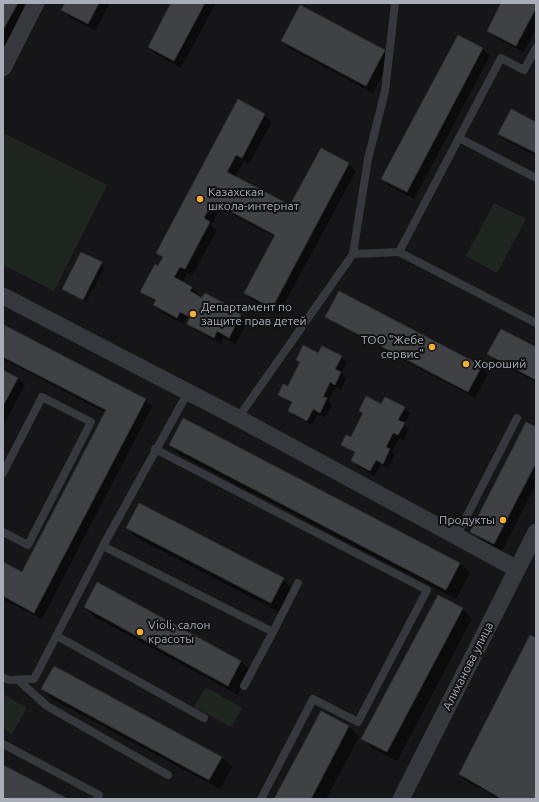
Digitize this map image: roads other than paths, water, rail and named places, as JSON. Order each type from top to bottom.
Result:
[{"type":"street","points":[[3,68],[36,3]]},
{"type":"street","points":[[3,296],[238,418],[456,537],[518,569]]},
{"type":"street","name":"Алиханова улица","points":[[401,799],[536,532]]},
{"type":"lane","points":[[238,418],[353,254],[368,159],[385,91],[395,3]]},
{"type":"lane","points":[[399,252],[501,58],[524,70],[536,48]]},
{"type":"lane","points":[[459,138],[536,178]]},
{"type":"lane","points":[[353,254],[399,252],[536,323]]},
{"type":"lane","points":[[3,677],[9,680],[34,679],[155,449],[188,392]]},
{"type":"lane","points":[[3,473],[42,397],[91,422],[28,545],[3,532]]},
{"type":"lane","points":[[456,537],[517,418]]},
{"type":"lane","points":[[155,449],[427,590],[358,722],[313,699],[261,799]]},
{"type":"lane","points":[[103,546],[273,632]]},
{"type":"lane","points":[[244,686],[298,583]]},
{"type":"lane","points":[[56,636],[204,718]]},
{"type":"lane","points":[[18,680],[47,706],[168,775]]},
{"type":"lane","points":[[3,744],[99,795],[97,799]]},
{"type":"place","name":"Казахская школа-интернат","points":[[200,199]]},
{"type":"place","name":"Департамент по защите прав детей","points":[[193,314]]},
{"type":"place","name":"ТОО \"Жебе сервис\"","points":[[432,347]]},
{"type":"place","name":"Хороший","points":[[466,364]]},
{"type":"place","name":"Продукты","points":[[503,520]]},
{"type":"place","name":"Violi, салон красоты","points":[[140,632]]}]
